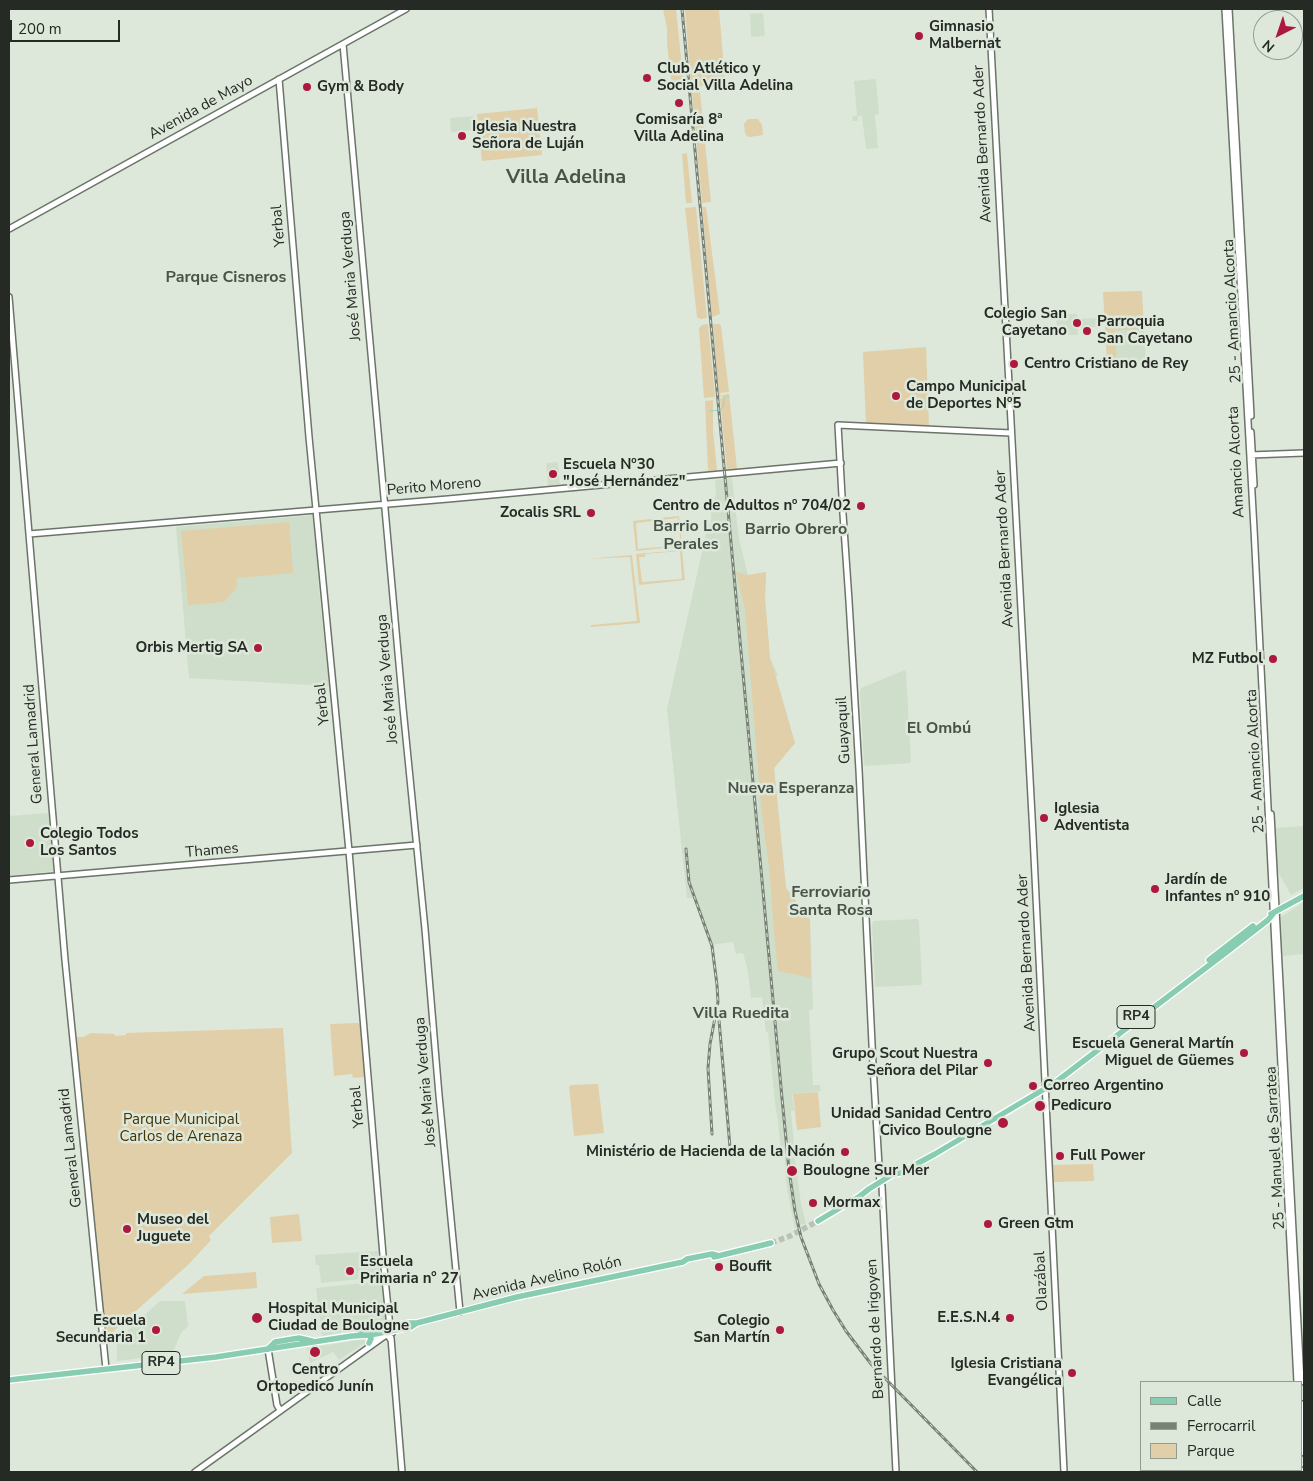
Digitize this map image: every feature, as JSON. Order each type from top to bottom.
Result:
[{"type":"main road","name":"RP4","points":[[818,1221],[860,1196],[871,1193],[881,1184],[895,1178],[900,1173],[1046,1088],[1051,1082],[1266,916],[1275,913],[1304,896]]},
{"type":"main road","name":"Avenida Avelino Rolón","points":[[9,1380],[216,1357],[359,1335],[370,1335],[411,1327],[512,1298],[683,1262],[688,1259],[771,1243]]},
{"type":"main road","name":"Avenida Avelino Rolón","points":[[359,1335],[367,1331],[394,1330],[410,1323],[417,1324]]},
{"type":"main road","points":[[370,1335],[370,1343]]},
{"type":"street","name":"Avenida de Mayo","points":[[9,229],[406,9]]},
{"type":"street","name":"Avenida Bernardo Ader","points":[[989,9],[1046,1088]]},
{"type":"street","name":"Amancio Alcorta","points":[[1225,9],[1251,455]]},
{"type":"street","name":"25 - Amancio Alcorta","points":[[1229,9],[1275,913]]},
{"type":"street","name":"José Maria Verduga","points":[[343,44],[460,1312]]},
{"type":"street","name":"Yerbal","points":[[279,79],[316,510],[350,851],[384,1279],[394,1330]]},
{"type":"street","name":"General Lamadrid","points":[[9,297],[72,1039],[106,1368]]},
{"type":"street","name":"Guayaquil","points":[[881,1184],[878,1163],[859,770],[838,425],[1011,432]]},
{"type":"street","points":[[1251,455],[1304,453]]},
{"type":"street","name":"Perito Moreno","points":[[29,534],[385,504],[841,462]]},
{"type":"street","name":"Thames","points":[[9,880],[417,845]]},
{"type":"street","points":[[1275,913],[1297,1381]]},
{"type":"street","name":"25 - Manuel de Sarratea","points":[[1275,913],[1301,1381]]},
{"type":"street","name":"Olazábal","points":[[1046,1088],[1064,1472]]},
{"type":"street","name":"Bernardo de Irigoyen","points":[[881,1184],[896,1472]]},
{"type":"street","points":[[195,1472],[279,1409],[394,1330]]},
{"type":"street","points":[[394,1330],[391,1343],[402,1472]]},
{"type":"street","points":[[384,1337],[391,1343]]},
{"type":"street","points":[[190,1472],[370,1343],[384,1337]]},
{"type":"street","points":[[268,1349],[279,1409]]},
{"type":"street","points":[[1303,1428],[1304,1453]]},
{"type":"shaded area","points":[[763,13],[765,36],[751,37],[750,14]]},
{"type":"shaded area","points":[[876,79],[879,114],[875,115],[878,148],[866,149],[862,116],[858,116],[858,121],[853,121],[852,116],[857,116],[854,81]]},
{"type":"shaded area","points":[[473,116],[474,130],[451,132],[450,118]]},
{"type":"shaded area","name":"Colegio San Cayetano","points":[[1077,314],[1077,319],[1097,318],[1097,327],[1078,328],[1078,335],[1057,335],[1056,315]]},
{"type":"shaded area","points":[[1115,330],[1144,330],[1146,361],[1117,362]]},
{"type":"shaded area","name":"Escuela Nº30 \"José Hernández\"","points":[[558,462],[560,485],[548,486],[546,463]]},
{"type":"shaded area","points":[[732,478],[739,539],[748,575],[766,572],[765,598],[770,658],[778,675],[776,676],[795,743],[774,768],[786,888],[810,919],[813,1009],[809,1010],[813,1085],[820,1085],[821,1091],[792,1094],[794,1111],[791,1111],[796,1167],[806,1223],[795,1228],[787,1188],[784,1152],[781,1152],[768,1032],[766,1032],[762,997],[751,998],[748,972],[743,953],[736,954],[733,942],[712,945],[693,898],[687,898],[667,709],[708,525],[711,523],[711,513],[716,493],[715,480]]},
{"type":"shaded area","points":[[314,515],[318,579],[329,686],[189,678],[176,527]]},
{"type":"shaded area","points":[[905,670],[911,761],[910,763],[866,766],[864,764],[861,688]]},
{"type":"shaded area","name":"Colegio Todos Los Santos","points":[[47,813],[49,815],[55,870],[9,876],[9,816]]},
{"type":"shaded area","points":[[1304,826],[1304,888],[1291,895],[1277,870],[1275,828]]},
{"type":"shaded area","points":[[1304,902],[1304,954],[1283,956],[1281,917]]},
{"type":"shaded area","points":[[917,919],[919,921],[921,985],[876,987],[872,924],[874,921]]},
{"type":"shaded area","name":"Escuela Primaria n° 27","points":[[378,1251],[381,1277],[321,1283],[319,1265],[316,1265],[315,1255]]},
{"type":"shaded area","points":[[382,1281],[387,1324],[322,1336],[316,1288]]},
{"type":"shaded area","name":"Escuela Secundaria 1","points":[[160,1301],[185,1301],[188,1326],[181,1333],[172,1354],[117,1361],[117,1340]]},
{"type":"shaded area","points":[[365,1339],[366,1342],[339,1360],[333,1352],[310,1363],[307,1348]]},
{"type":"green space","points":[[663,9],[676,9],[684,88],[676,89],[672,87],[667,28]]},
{"type":"green space","points":[[685,9],[719,9],[725,81],[723,84],[691,87]]},
{"type":"green space","points":[[700,92],[711,202],[702,203],[692,93]]},
{"type":"green space","points":[[537,108],[542,155],[482,161],[477,114]]},
{"type":"green space","points":[[748,119],[758,119],[762,125],[763,135],[747,136],[744,124]]},
{"type":"green space","points":[[687,153],[692,203],[686,203],[682,154]]},
{"type":"green space","points":[[696,207],[707,318],[700,319],[697,317],[685,208]]},
{"type":"green space","points":[[702,207],[706,207],[720,314],[712,317]]},
{"type":"green space","points":[[1142,291],[1144,330],[1115,330],[1117,362],[1107,362],[1103,292]]},
{"type":"green space","points":[[708,324],[715,397],[704,398],[699,328],[702,325]]},
{"type":"green space","points":[[713,324],[720,324],[721,326],[729,392],[720,393],[721,397],[719,397]]},
{"type":"green space","name":"Campo Municipal de Deportes Nº5","points":[[926,347],[929,427],[866,424],[863,352]]},
{"type":"green space","points":[[729,394],[737,469],[727,470],[720,399],[722,395]]},
{"type":"green space","points":[[713,400],[713,431],[717,470],[708,471],[705,401]]},
{"type":"green space","points":[[679,516],[682,546],[636,551],[633,521]],"holes":[[[678,518],[681,545],[638,549],[636,523]]]},
{"type":"green space","points":[[289,522],[293,573],[237,578],[237,587],[224,602],[188,605],[181,531]]},
{"type":"green space","points":[[682,550],[685,580],[639,585],[636,554]],"holes":[[[680,551],[682,579],[642,582],[639,557],[645,557],[645,554]]]},
{"type":"green space","points":[[632,555],[640,623],[591,627],[591,625],[637,621],[630,557],[586,559]]},
{"type":"green space","points":[[736,572],[748,575],[766,572],[765,598],[770,658],[795,743],[774,768],[786,888],[810,919],[811,978],[778,971],[770,876],[761,806],[745,609]]},
{"type":"green space","points":[[358,1023],[361,1025],[365,1077],[353,1078],[352,1074],[334,1076],[330,1024]]},
{"type":"green space","name":"Parque Municipal Carlos de Arenaza","points":[[283,1028],[292,1153],[209,1236],[211,1240],[188,1265],[105,1340],[76,1037],[83,1037],[91,1033],[115,1034],[115,1036],[126,1035],[126,1033]]},
{"type":"green space","points":[[598,1084],[604,1133],[574,1136],[569,1087],[571,1085]]},
{"type":"green space","points":[[818,1092],[821,1127],[797,1130],[793,1094]]},
{"type":"green space","points":[[1093,1164],[1094,1181],[1054,1182],[1053,1165]]},
{"type":"green space","points":[[299,1214],[302,1241],[272,1243],[270,1217]]},
{"type":"green space","points":[[256,1272],[257,1288],[182,1294],[204,1276]]},
{"type":"waterway","points":[[710,411],[720,410],[726,397]]},
{"type":"tunnel","points":[[771,1243],[790,1236],[818,1221]]},
{"type":"railway","points":[[682,9],[782,1098],[795,1211],[801,1237],[819,1284],[846,1331],[871,1364],[977,1472]]},
{"type":"railway","points":[[686,849],[689,882],[712,946],[717,985],[718,1002],[710,1044],[708,1068],[712,1134]]},
{"type":"railway","points":[[719,1020],[730,1147]]},
{"type":"place","name":"Gimnasio Malbernat","points":[[919,36]]},
{"type":"place","name":"Club Atlético y Social Villa Adelina","points":[[647,78]]},
{"type":"place","name":"Gym & Body","points":[[307,87]]},
{"type":"place","name":"Comisaría 8ª Villa Adelina","points":[[679,103]]},
{"type":"place","name":"Iglesia Nuestra Señora de Luján","points":[[462,136]]},
{"type":"place","name":"Colegio San Cayetano","points":[[1077,323]]},
{"type":"place","name":"Parroquia San Cayetano","points":[[1087,331]]},
{"type":"place","name":"Centro Cristiano de Rey","points":[[1014,364]]},
{"type":"place","name":"Campo Municipal de Deportes Nº5","points":[[896,396]]},
{"type":"place","name":"Escuela Nº30 \"José Hernández\"","points":[[553,474]]},
{"type":"place","name":"Centro de Adultos nº 704/02","points":[[861,506]]},
{"type":"place","name":"Zocalis SRL","points":[[591,513]]},
{"type":"place","name":"Orbis Mertig SA","points":[[258,648]]},
{"type":"place","name":"MZ Futbol","points":[[1273,659]]},
{"type":"place","name":"Iglesia Adventista","points":[[1044,818]]},
{"type":"place","name":"Colegio Todos Los Santos","points":[[30,843]]},
{"type":"place","name":"Jardín de Infantes nº 910","points":[[1155,889]]},
{"type":"place","name":"Escuela General Martín Miguel de Güemes","points":[[1244,1053]]},
{"type":"place","name":"Grupo Scout Nuestra Señora del Pilar","points":[[988,1063]]},
{"type":"place","name":"Correo Argentino","points":[[1033,1086]]},
{"type":"place","name":"Pedicuro","points":[[1040,1106]]},
{"type":"place","name":"Unidad Sanidad Centro Civico Boulogne","points":[[1003,1123]]},
{"type":"place","name":"Ministério de Hacienda de la Nación","points":[[845,1152]]},
{"type":"place","name":"Full Power","points":[[1060,1156]]},
{"type":"place","name":"Boulogne Sur Mer","points":[[792,1171]]},
{"type":"place","name":"Mormax","points":[[813,1203]]},
{"type":"place","name":"Green Gtm","points":[[988,1224]]},
{"type":"place","name":"Museo del Juguete","points":[[127,1229]]},
{"type":"place","name":"Boufit","points":[[719,1267]]},
{"type":"place","name":"Escuela Primaria n° 27","points":[[350,1271]]},
{"type":"place","name":"Hospital Municipal Ciudad de Boulogne","points":[[257,1318]]},
{"type":"place","name":"E.E.S.N.4","points":[[1010,1318]]},
{"type":"place","name":"Escuela Secundaria 1","points":[[156,1330]]},
{"type":"place","name":"Colegio San Martín","points":[[780,1330]]},
{"type":"place","name":"Centro Ortopedico Junín","points":[[315,1352]]},
{"type":"place","name":"Iglesia Cristiana Evangélica","points":[[1072,1373]]},
{"type":"district","name":"Villa Adelina","points":[[566,178]]},
{"type":"district","name":"Parque Cisneros","points":[[226,278]]},
{"type":"district","name":"Barrio Obrero","points":[[796,530]]},
{"type":"district","name":"Barrio Los Perales","points":[[691,536]]},
{"type":"district","name":"El Ombú","points":[[939,729]]},
{"type":"district","name":"Nueva Esperanza","points":[[791,789]]},
{"type":"district","name":"Ferroviario Santa Rosa","points":[[831,902]]},
{"type":"district","name":"Villa Ruedita","points":[[741,1014]]}]
